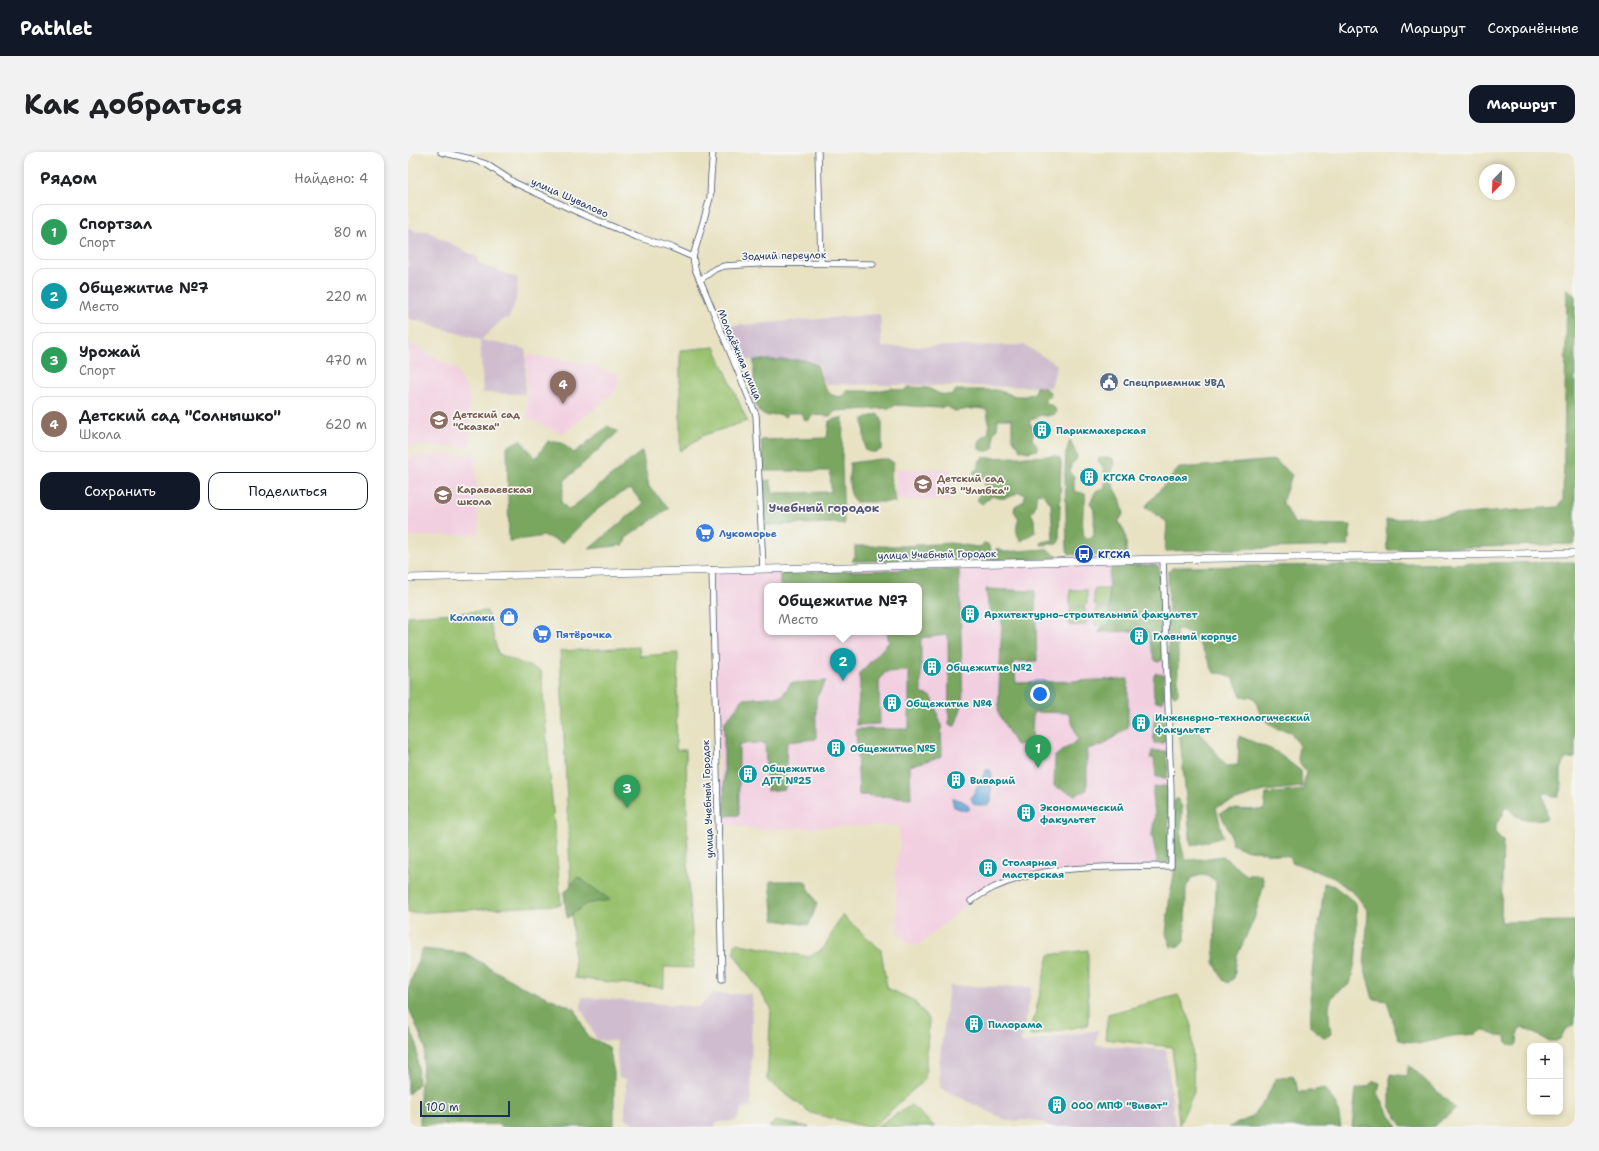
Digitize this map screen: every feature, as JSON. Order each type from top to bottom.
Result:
[{"type":"street","name":"улица Шувалово","points":[[441,152],[486,164],[515,183],[580,213],[637,237],[670,247],[693,257]]},
{"type":"street","points":[[693,257],[710,198],[713,152]]},
{"type":"street","points":[[818,152],[821,263]]},
{"type":"street","name":"Молодёжная улица","points":[[693,257],[700,280],[756,415],[763,569]]},
{"type":"street","name":"Зодчий переулок","points":[[700,280],[715,269],[724,266],[772,263],[872,264]]},
{"type":"street","name":"улица Учебный Городок","points":[[408,578],[1163,559],[1575,552]]},
{"type":"street","points":[[971,902],[981,894],[1010,882],[1043,873],[1094,868],[1171,866],[1171,791],[1163,559]]},
{"type":"street","name":"улица Учебный Городок","points":[[712,570],[722,979]]},
{"type":"shaded area","points":[[408,227],[416,232],[427,231],[478,258],[478,263],[518,278],[516,300],[509,318],[502,320],[481,340],[526,349],[525,394],[483,393],[480,340],[408,318]]},
{"type":"shaded area","points":[[880,314],[882,347],[1025,345],[1057,365],[1051,387],[825,384],[819,364],[802,362],[752,361],[734,353],[728,326]]},
{"type":"shaded area","name":"Детский сад \"Сказка\"","points":[[408,342],[456,369],[469,394],[470,447],[408,446]]},
{"type":"shaded area","points":[[527,354],[588,364],[619,375],[616,391],[563,434],[527,418]]},
{"type":"shaded area","name":"Караваевская школа","points":[[475,454],[479,534],[408,537],[408,456]]},
{"type":"shaded area","name":"Детский сад №3 \"Улыбка\"","points":[[896,469],[951,469],[951,500],[896,500]]},
{"type":"shaded area","points":[[1162,560],[1170,865],[1038,873],[981,892],[920,945],[909,945],[898,932],[895,871],[900,843],[899,825],[760,829],[721,824],[713,571]]},
{"type":"shaded area","points":[[949,986],[1032,987],[1021,1043],[1098,1030],[1096,1045],[1166,1050],[1175,1127],[1047,1127],[1047,1124],[1032,1120],[1008,1121],[940,1088],[939,1065]]},
{"type":"shaded area","points":[[712,994],[752,994],[751,1107],[742,1108],[736,1121],[720,1122],[715,1124],[715,1127],[634,1127],[632,1122],[625,1119],[626,1079],[619,1077],[616,1041],[597,1040],[581,1008],[582,997],[699,1007]]},
{"type":"green space","points":[[1567,288],[1575,296],[1575,544],[1387,550],[1386,520],[1558,507],[1563,500]]},
{"type":"green space","points":[[715,347],[747,421],[704,435],[680,451],[680,350]]},
{"type":"green space","points":[[754,360],[804,360],[817,365],[825,387],[832,395],[837,396],[843,396],[846,391],[876,391],[892,388],[903,391],[908,387],[928,388],[940,394],[952,395],[956,390],[996,390],[1016,396],[1025,396],[1034,393],[1036,387],[1038,387],[1046,389],[1051,393],[1045,402],[1054,407],[1056,411],[1055,414],[1047,416],[1041,415],[1029,421],[1034,430],[1032,439],[1037,445],[1037,450],[1028,452],[1020,450],[1018,445],[1015,443],[1012,436],[1012,419],[998,419],[997,430],[993,434],[994,448],[986,451],[979,449],[980,440],[987,434],[989,428],[987,410],[978,408],[955,411],[946,406],[939,408],[896,405],[891,408],[835,411],[831,416],[813,415],[808,421],[805,420],[801,413],[789,413],[785,417],[779,414],[768,416],[759,412],[754,399]]},
{"type":"green space","points":[[877,414],[881,417],[882,422],[882,449],[875,452],[869,452],[865,450],[863,419]]},
{"type":"green space","points":[[843,417],[842,464],[844,525],[836,523],[765,525],[762,481],[770,480],[773,493],[831,492],[830,471],[763,471],[761,440],[827,438],[829,421]]},
{"type":"green space","points":[[608,426],[618,432],[565,480],[561,502],[569,510],[642,451],[649,487],[669,508],[626,538],[624,545],[589,549],[643,504],[631,489],[622,492],[604,504],[563,543],[545,536],[509,541],[507,447],[520,440],[536,458],[548,441],[562,443],[574,453]]},
{"type":"green space","points":[[1070,440],[1077,456],[1076,460],[1071,464],[1070,471],[1074,477],[1074,491],[1085,494],[1083,510],[1084,537],[1089,538],[1094,536],[1094,514],[1090,503],[1096,491],[1104,488],[1105,486],[1104,473],[1098,462],[1099,458],[1113,459],[1114,464],[1111,481],[1120,498],[1124,513],[1118,522],[1125,533],[1126,554],[1083,556],[1069,554],[1067,550],[1065,475],[1066,453]]},
{"type":"green space","points":[[1055,456],[1060,458],[1061,463],[1059,541],[1057,544],[1041,545],[1041,542],[1053,540],[1051,504],[1043,494],[1037,493],[1035,506],[1031,513],[1034,519],[1035,532],[1021,541],[1017,531],[1019,519],[1014,511],[1015,506],[1024,501],[1025,495],[1019,492],[1010,497],[1004,498],[993,496],[982,504],[978,501],[978,497],[980,494],[988,490],[984,487],[985,481],[983,477],[978,478],[974,475],[974,471],[978,469],[982,458]]},
{"type":"green space","points":[[888,459],[894,463],[890,477],[896,502],[855,502],[850,488],[850,463]]},
{"type":"green space","points":[[1275,460],[1292,475],[1282,502],[1295,524],[1351,525],[1348,546],[1165,551],[1167,522],[1145,507],[1179,468]]},
{"type":"green space","points":[[950,543],[978,547],[982,546],[984,543],[988,544],[992,553],[994,553],[997,548],[1004,552],[1044,549],[1057,555],[1057,557],[1056,559],[852,561],[855,556],[855,546],[901,546]]},
{"type":"green space","points":[[1575,562],[1575,758],[1565,759],[1561,770],[1561,788],[1558,797],[1553,797],[1548,793],[1543,794],[1547,819],[1525,819],[1516,816],[1509,808],[1503,809],[1503,815],[1496,824],[1496,834],[1503,840],[1501,922],[1575,921],[1575,1024],[1565,1030],[1560,1039],[1556,1041],[1549,1041],[1522,1027],[1518,1031],[1517,1044],[1514,1046],[1508,1044],[1505,1036],[1497,1036],[1484,1030],[1477,1034],[1452,1036],[1418,1044],[1403,1041],[1398,1038],[1387,1001],[1373,999],[1364,966],[1368,911],[1356,895],[1334,878],[1292,862],[1289,857],[1244,849],[1232,844],[1230,833],[1220,813],[1229,809],[1264,810],[1266,794],[1303,790],[1306,770],[1300,762],[1298,756],[1299,746],[1291,732],[1275,728],[1261,717],[1255,699],[1250,696],[1246,698],[1241,696],[1234,680],[1226,674],[1214,673],[1204,652],[1195,639],[1183,631],[1176,629],[1178,651],[1178,694],[1174,696],[1171,692],[1167,627],[1169,612],[1168,572],[1172,568],[1178,567]]},
{"type":"green space","points":[[1155,565],[1159,567],[1159,576],[1162,578],[1163,659],[1161,661],[1157,662],[1154,659],[1147,631],[1099,632],[1100,627],[1110,625],[1109,577],[1112,566]]},
{"type":"green space","points":[[959,569],[963,703],[955,726],[949,725],[948,635],[921,638],[921,693],[932,697],[941,724],[942,756],[910,766],[911,798],[859,795],[856,729],[909,729],[909,671],[885,672],[879,681],[880,724],[856,725],[860,685],[859,674],[889,642],[888,635],[922,635],[922,583],[780,583],[780,572]]},
{"type":"green space","points":[[986,589],[1035,591],[1037,661],[1014,662],[1016,683],[1128,679],[1128,727],[1103,745],[1087,749],[1087,790],[1075,795],[1054,786],[1055,756],[1078,740],[1069,713],[1033,712],[1032,743],[1016,745],[998,713],[1002,618],[989,612]]},
{"type":"green space","points":[[1094,589],[1109,589],[1109,606],[1096,606],[1096,604],[1094,604]]},
{"type":"green space","points":[[1070,590],[1087,590],[1087,604],[1085,604],[1085,606],[1070,606]]},
{"type":"green space","points":[[1070,608],[1085,608],[1086,625],[1069,625]]},
{"type":"green space","points":[[1096,608],[1109,608],[1109,625],[1095,625]]},
{"type":"green space","points":[[487,611],[498,654],[541,671],[561,905],[408,913],[408,616]]},
{"type":"green space","points":[[639,647],[640,656],[678,653],[676,750],[686,750],[688,866],[694,968],[664,967],[664,988],[575,978],[560,651]]},
{"type":"green space","points":[[1156,673],[1164,675],[1164,700],[1162,702],[1155,701],[1154,698],[1153,681]]},
{"type":"green space","points":[[826,681],[816,698],[816,739],[787,742],[785,789],[767,791],[765,743],[739,744],[739,815],[724,816],[724,723],[743,699],[782,696],[791,683]]},
{"type":"green space","points":[[1155,714],[1161,714],[1164,716],[1166,740],[1164,743],[1154,743],[1153,729]]},
{"type":"green space","points":[[1179,728],[1198,730],[1226,766],[1238,765],[1239,736],[1275,751],[1301,771],[1302,787],[1264,791],[1216,807],[1223,837],[1191,846]]},
{"type":"green space","points":[[1152,751],[1166,751],[1168,770],[1167,778],[1156,777],[1154,758],[1150,758]]},
{"type":"green space","points":[[1154,787],[1168,787],[1169,861],[1167,864],[1160,864],[1157,863],[1152,834],[1155,815],[1153,791]]},
{"type":"green space","points":[[1177,798],[1182,807],[1181,844],[1185,860],[1223,856],[1246,875],[1262,875],[1264,884],[1254,919],[1237,956],[1234,978],[1228,983],[1223,980],[1214,962],[1216,881],[1205,874],[1191,878],[1186,888],[1185,940],[1180,946],[1171,947],[1166,934],[1170,894],[1174,875],[1174,801]]},
{"type":"green space","points":[[578,877],[610,900],[586,904],[567,918],[564,893]]},
{"type":"green space","points":[[770,881],[805,881],[817,904],[809,925],[774,920]]},
{"type":"green space","points":[[1324,883],[1334,886],[1356,903],[1357,933],[1353,973],[1349,984],[1336,993],[1330,1002],[1329,1012],[1331,1034],[1325,1038],[1311,1027],[1310,993],[1315,944],[1321,915]]},
{"type":"green space","points":[[842,915],[881,950],[887,988],[913,1000],[929,1019],[925,1079],[873,1127],[867,1127],[811,1113],[767,1080],[771,1008],[734,954],[735,943],[809,957],[823,949]]},
{"type":"green space","points":[[422,949],[465,953],[521,986],[575,1009],[587,1036],[609,1047],[614,1073],[614,1127],[501,1127],[497,1124],[420,1125],[420,1092],[425,1047],[408,1006],[408,990]]},
{"type":"green space","points":[[1088,950],[1088,1025],[1030,1036],[1049,955]]},
{"type":"green space","points":[[1178,995],[1191,1022],[1194,1092],[1179,1125],[1172,1047],[1105,1039],[1108,1014]]},
{"type":"green space","points":[[408,1026],[417,1044],[418,1085],[408,1094]]},
{"type":"green space","points":[[1409,1065],[1456,1109],[1433,1127],[1403,1127],[1390,1106],[1390,1074],[1406,1076]]},
{"type":"green space","points":[[1293,1076],[1298,1092],[1324,1088],[1337,1105],[1341,1127],[1229,1127],[1252,1117],[1267,1097],[1275,1079]]},
{"type":"green space","points":[[1374,1081],[1380,1083],[1378,1093],[1386,1109],[1398,1127],[1352,1127],[1356,1089],[1368,1086]]},
{"type":"green space","points":[[911,1105],[935,1127],[876,1127]]},
{"type":"green space","points":[[775,1121],[809,1127],[769,1127]]},
{"type":"water","points":[[986,770],[990,770],[992,774],[991,801],[989,805],[977,805],[973,803],[971,798]]},
{"type":"water","points":[[952,799],[962,801],[967,804],[970,809],[966,811],[954,807]]},
{"type":"place","name":"Спецприемник УВД","points":[[1109,382]]},
{"type":"place","name":"Детский сад \"Солнышко\"","points":[[563,404]]},
{"type":"place","name":"Детский сад \"Сказка\"","points":[[439,420]]},
{"type":"place","name":"Парикмахерская","points":[[1042,430]]},
{"type":"place","name":"КГСХА Столовая","points":[[1089,477]]},
{"type":"place","name":"Детский сад №3 \"Улыбка\"","points":[[923,484]]},
{"type":"place","name":"Караваевская школа","points":[[443,495]]},
{"type":"place","name":"Лукоморье","points":[[705,533]]},
{"type":"place","name":"КГСХА","points":[[1084,554]]},
{"type":"place","name":"Архитектурно-строительный факультет","points":[[970,614]]},
{"type":"place","name":"Колпаки","points":[[509,617]]},
{"type":"place","name":"Пятёрочка","points":[[542,634]]},
{"type":"place","name":"Главный корпус","points":[[1139,636]]},
{"type":"place","name":"Общежитие №2","points":[[932,667]]},
{"type":"place","name":"Общежитие №7","points":[[843,681]]},
{"type":"place","name":"Общежитие №4","points":[[892,703]]},
{"type":"place","name":"Инженерно-технологический факультет","points":[[1141,723]]},
{"type":"place","name":"Общежитие №5","points":[[836,748]]},
{"type":"place","name":"Спортзал","points":[[1038,768]]},
{"type":"place","name":"Общежитие ДГТ №25","points":[[748,774]]},
{"type":"place","name":"Виварий","points":[[956,780]]},
{"type":"place","name":"Урожай","points":[[627,808]]},
{"type":"place","name":"Экономический факультет","points":[[1026,813]]},
{"type":"place","name":"Столярная мастерская","points":[[988,868]]},
{"type":"place","name":"Пилорама","points":[[974,1024]]},
{"type":"place","name":"ООО МПФ \"Виват\"","points":[[1057,1105]]},
{"type":"district","name":"Учебный городок","points":[[824,508]]}]
